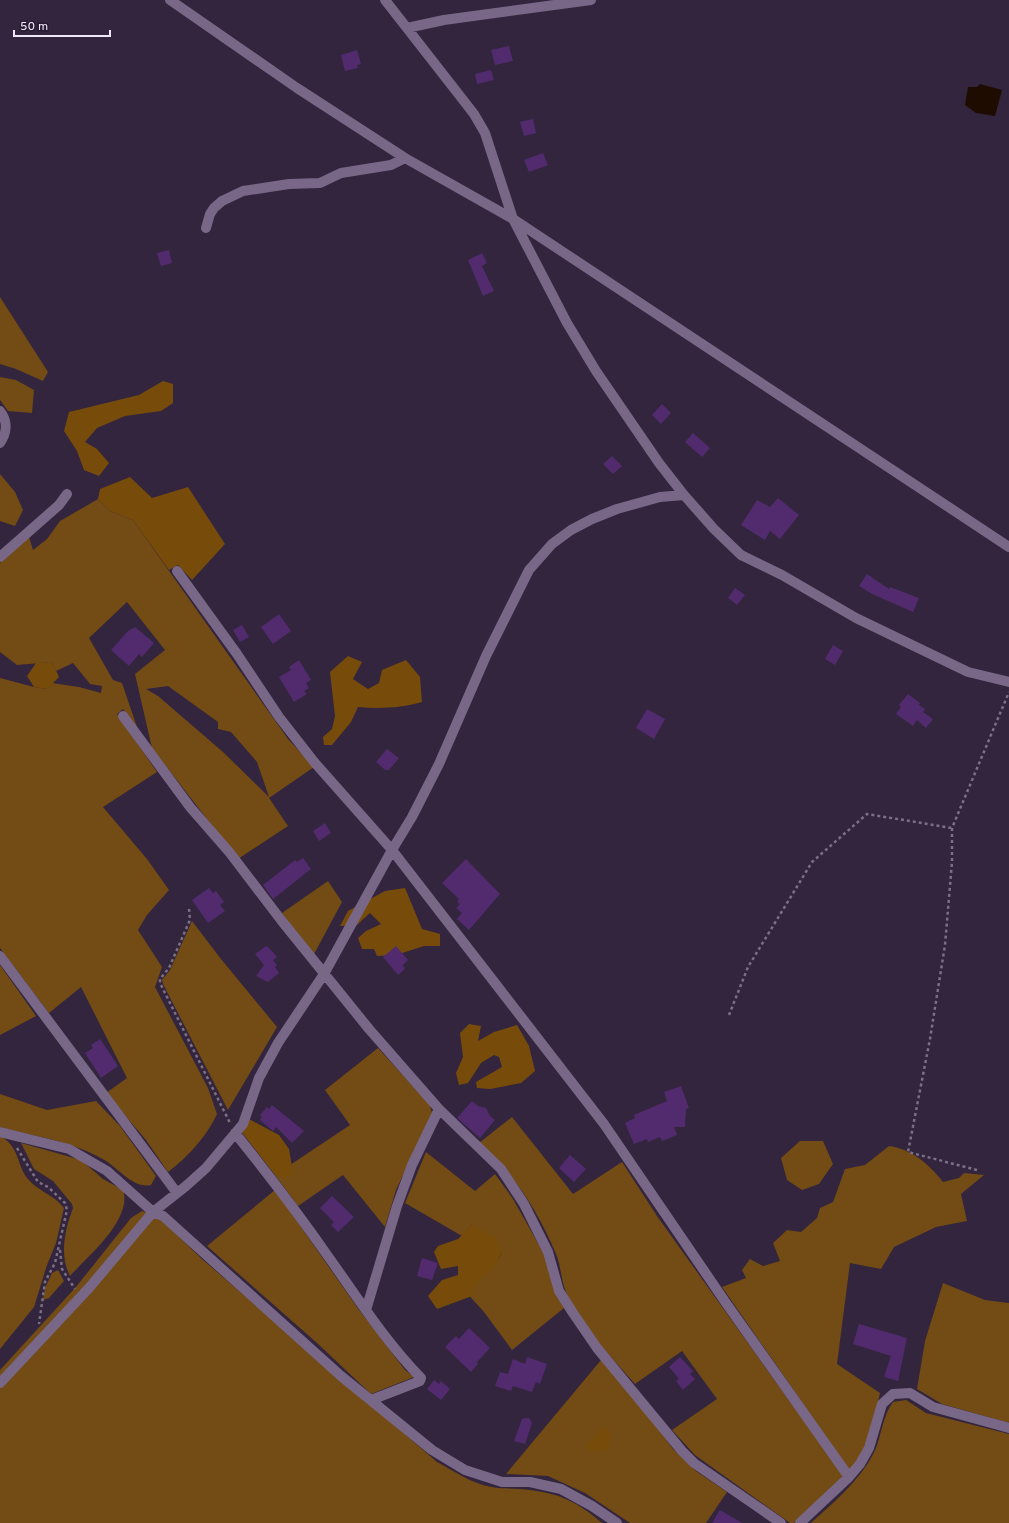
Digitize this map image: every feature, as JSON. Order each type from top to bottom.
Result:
[{"type":"street","points":[[170,0],[297,88],[405,158],[513,219],[1009,548]]},
{"type":"street","points":[[385,0],[474,114],[485,133],[513,219],[553,298],[596,371],[659,463],[684,495],[741,555],[782,575],[856,618],[968,672],[1009,682]]},
{"type":"street","points":[[407,28],[451,19],[591,0]]},
{"type":"street","points":[[206,228],[210,214],[214,208],[226,198],[243,191],[290,184],[320,183],[341,173],[391,165],[405,158]]},
{"type":"street","points":[[0,411],[4,416],[6,427],[5,436],[0,443]]},
{"type":"street","points":[[0,557],[59,505],[67,494]]},
{"type":"street","points":[[0,1383],[80,1298],[154,1212],[206,1168],[243,1124],[259,1078],[278,1043],[324,974],[440,764],[486,656],[529,570],[552,544],[570,530],[592,519],[617,509],[660,497],[684,495]]},
{"type":"street","points":[[177,571],[237,654],[279,717],[324,774],[392,850],[604,1124],[726,1303],[849,1477]]},
{"type":"street","points":[[123,716],[190,807],[230,853],[324,974],[439,1109],[501,1169],[524,1204],[548,1252],[559,1291],[597,1348],[682,1451],[694,1463],[781,1523]]},
{"type":"street","points":[[0,956],[177,1193]]},
{"type":"street","points":[[366,1310],[384,1245],[412,1165],[439,1109]]},
{"type":"street","points":[[3,1132],[69,1149],[107,1171],[154,1212],[163,1216],[341,1376],[432,1450],[465,1470],[502,1482],[530,1482],[561,1489],[592,1506],[618,1523]]},
{"type":"street","points":[[235,1133],[286,1198],[366,1310],[409,1366],[421,1378],[420,1381],[412,1385],[371,1400]]},
{"type":"street","points":[[800,1523],[849,1477],[869,1448],[882,1404],[893,1394],[910,1393],[933,1407],[1009,1428]]},
{"type":"path","points":[[977,1170],[908,1152],[930,1039],[945,945],[952,862],[952,828],[1009,691]]},
{"type":"path","points":[[729,1015],[748,967],[812,862],[868,814],[952,828]]},
{"type":"path","points":[[189,909],[190,920],[169,968],[160,979],[160,983],[235,1133]]},
{"type":"path","points":[[3,1132],[27,1161],[38,1182],[48,1187],[65,1203],[67,1210],[60,1247],[55,1263],[45,1282],[41,1300],[38,1343]]},
{"type":"path","points":[[60,1247],[62,1269],[80,1298]]},
{"type":"shaded area","points":[[980,84],[1002,90],[995,116],[976,113],[965,105],[968,87],[977,87]]},
{"type":"shaded area","points":[[0,297],[48,372],[43,381],[16,369],[0,364]]},
{"type":"shaded area","points":[[0,377],[16,380],[34,390],[32,413],[8,411],[0,400]]},
{"type":"shaded area","points":[[163,381],[173,384],[173,403],[161,411],[125,416],[97,428],[85,442],[97,449],[109,463],[99,476],[84,470],[77,451],[64,431],[69,412],[139,395]]},
{"type":"shaded area","points":[[0,474],[15,492],[23,510],[15,526],[0,521]]},
{"type":"shaded area","points":[[130,477],[152,498],[188,487],[225,544],[192,580],[178,565],[169,570],[133,520],[110,511],[98,499],[100,489]]},
{"type":"shaded area","points":[[98,499],[110,511],[133,520],[288,739],[314,767],[269,798],[288,826],[238,859],[152,748],[135,674],[165,650],[127,602],[89,638],[113,680],[122,683],[138,730],[123,709],[117,714],[157,772],[103,807],[147,859],[169,890],[147,915],[138,930],[162,967],[155,987],[208,1088],[217,1114],[208,1130],[196,1146],[168,1172],[146,1140],[106,1093],[127,1078],[81,987],[49,1013],[0,948],[0,678],[47,689],[52,683],[79,687],[101,693],[102,686],[90,684],[73,663],[56,671],[52,662],[17,665],[0,652],[0,563],[29,537],[33,550],[47,539],[60,521]],"holes":[[[168,686],[218,722],[218,729],[231,732],[257,762],[269,797],[223,752],[158,696],[146,689]]]},
{"type":"shaded area","points":[[348,656],[362,662],[353,679],[368,689],[379,683],[382,670],[406,660],[420,677],[422,702],[390,708],[358,707],[351,722],[332,745],[324,745],[323,737],[332,729],[335,716],[330,672]]},
{"type":"shaded area","points":[[52,662],[59,677],[47,689],[34,687],[27,676],[36,663]]},
{"type":"shaded area","points":[[328,881],[342,902],[313,956],[282,913]]},
{"type":"shaded area","points":[[405,888],[422,929],[440,934],[440,946],[424,946],[396,955],[377,956],[374,949],[362,949],[358,938],[366,931],[381,924],[370,913],[357,925],[340,926],[348,911],[385,891]]},
{"type":"shaded area","points":[[192,921],[277,1027],[228,1110],[162,980],[170,970]]},
{"type":"shaded area","points":[[0,965],[36,1016],[0,1035]]},
{"type":"shaded area","points":[[469,1024],[481,1026],[478,1041],[494,1032],[517,1025],[529,1046],[535,1071],[521,1083],[490,1089],[477,1088],[476,1082],[502,1067],[499,1057],[494,1055],[481,1063],[468,1083],[459,1085],[456,1073],[463,1057],[460,1033]]},
{"type":"shaded area","points":[[378,1048],[430,1105],[432,1113],[396,1190],[385,1227],[343,1175],[298,1206],[275,1175],[350,1125],[325,1090]]},
{"type":"shaded area","points":[[0,1094],[47,1110],[96,1101],[120,1126],[156,1176],[151,1185],[139,1184],[127,1178],[111,1164],[80,1148],[0,1127]]},
{"type":"shaded area","points":[[512,1117],[573,1194],[622,1162],[657,1216],[843,1476],[794,1523],[790,1523],[695,1455],[672,1430],[717,1399],[682,1351],[635,1384],[588,1329],[572,1305],[566,1292],[556,1254],[533,1208],[504,1168],[479,1143]]},
{"type":"shaded area","points":[[249,1119],[279,1135],[289,1149],[293,1173],[289,1178],[275,1175],[240,1130]]},
{"type":"shaded area","points":[[0,1136],[11,1145],[15,1151],[24,1174],[32,1184],[55,1199],[64,1208],[56,1243],[47,1265],[34,1307],[0,1349]]},
{"type":"shaded area","points":[[800,1141],[823,1141],[833,1164],[819,1184],[802,1190],[787,1180],[781,1158]]},
{"type":"shaded area","points":[[21,1143],[81,1160],[103,1179],[123,1190],[124,1201],[121,1213],[115,1225],[97,1248],[70,1276],[65,1259],[64,1242],[73,1208],[72,1204],[53,1181],[34,1169]]},
{"type":"shaded area","points":[[889,1146],[905,1150],[913,1154],[926,1164],[943,1182],[959,1178],[964,1173],[984,1175],[961,1194],[967,1221],[936,1227],[894,1247],[881,1269],[850,1263],[837,1364],[880,1393],[870,1434],[862,1452],[850,1471],[722,1287],[746,1278],[742,1270],[750,1259],[763,1266],[780,1261],[773,1243],[787,1230],[801,1232],[817,1218],[820,1208],[833,1202],[845,1169],[865,1165]]},
{"type":"shaded area","points":[[426,1152],[475,1191],[495,1174],[513,1199],[543,1252],[564,1308],[512,1350],[484,1312],[465,1291],[499,1258],[502,1252],[472,1225],[462,1236],[405,1203]]},
{"type":"shaded area","points":[[275,1190],[359,1310],[405,1370],[414,1377],[371,1394],[317,1343],[207,1246]]},
{"type":"shaded area","points":[[142,1211],[157,1216],[202,1259],[437,1462],[477,1483],[499,1488],[544,1492],[564,1498],[573,1502],[602,1523],[0,1523],[0,1370],[76,1287],[131,1218]]},
{"type":"shaded area","points":[[472,1225],[495,1237],[502,1252],[493,1269],[478,1281],[472,1296],[437,1309],[428,1296],[442,1280],[458,1275],[458,1266],[441,1269],[434,1252],[438,1246],[458,1239]]},
{"type":"shaded area","points":[[58,1270],[64,1281],[49,1298],[43,1300],[45,1288],[52,1273]]},
{"type":"shaded area","points":[[943,1283],[985,1300],[1009,1303],[1009,1423],[942,1404],[917,1389],[925,1341]]},
{"type":"shaded area","points":[[601,1360],[652,1421],[673,1449],[696,1471],[727,1492],[706,1523],[630,1523],[585,1493],[548,1476],[506,1474]]},
{"type":"shaded area","points":[[906,1400],[926,1413],[1009,1434],[1009,1523],[811,1523],[848,1488],[864,1469],[876,1448],[885,1418],[893,1402]]},
{"type":"shaded area","points":[[603,1427],[611,1431],[609,1446],[603,1451],[591,1452],[585,1446]]},
{"type":"building","points":[[509,46],[513,61],[495,65],[491,50]]},
{"type":"building","points":[[357,50],[361,64],[357,65],[358,68],[345,71],[341,55]]},
{"type":"building","points":[[491,70],[494,80],[477,84],[475,74]]},
{"type":"building","points":[[533,119],[536,133],[524,136],[520,122]]},
{"type":"building","points":[[543,153],[548,165],[529,172],[524,160]]},
{"type":"building","points":[[169,250],[172,263],[161,266],[157,253]]},
{"type":"building","points":[[482,253],[487,263],[482,266],[494,291],[483,296],[468,260]]},
{"type":"building","points":[[662,404],[671,413],[661,424],[652,415]]},
{"type":"building","points":[[693,433],[710,448],[702,457],[685,442]]},
{"type":"building","points":[[612,456],[622,466],[613,474],[603,464]]},
{"type":"building","points":[[778,498],[799,515],[780,539],[770,531],[765,540],[741,525],[757,500],[770,507]]},
{"type":"building","points":[[867,574],[889,589],[890,587],[919,598],[913,612],[872,594],[859,586]]},
{"type":"building","points":[[735,588],[745,595],[737,605],[728,598]]},
{"type":"building","points":[[279,614],[291,631],[273,644],[261,627]]},
{"type":"building","points":[[242,625],[249,637],[240,642],[233,630]]},
{"type":"building","points":[[135,627],[154,643],[142,657],[139,654],[129,666],[111,650],[128,631]]},
{"type":"building","points":[[833,645],[843,651],[835,665],[825,659]]},
{"type":"building","points":[[299,660],[311,680],[306,683],[309,688],[304,691],[307,694],[294,702],[279,677],[291,670],[289,667]]},
{"type":"building","points":[[908,694],[925,709],[923,712],[933,719],[926,728],[917,720],[913,726],[896,714],[901,707],[899,705]]},
{"type":"building","points":[[647,709],[665,719],[654,739],[636,728]]},
{"type":"building","points":[[387,749],[399,758],[389,770],[385,770],[376,762]]},
{"type":"building","points":[[325,823],[331,833],[319,841],[313,831]]},
{"type":"building","points":[[303,858],[311,869],[273,899],[263,885],[295,860],[297,862]]},
{"type":"building","points":[[466,859],[500,894],[469,930],[457,919],[462,913],[456,908],[460,904],[457,902],[459,899],[442,883]]},
{"type":"building","points":[[209,888],[213,893],[216,891],[224,902],[220,905],[225,911],[208,923],[192,900]]},
{"type":"building","points":[[266,946],[277,957],[273,960],[277,965],[275,967],[279,973],[268,982],[256,976],[264,965],[255,954]]},
{"type":"building","points":[[396,946],[408,960],[403,965],[405,969],[398,975],[383,957]]},
{"type":"building","points":[[100,1039],[118,1066],[101,1078],[85,1053],[93,1048],[91,1045]]},
{"type":"building","points":[[681,1086],[689,1108],[686,1109],[685,1127],[674,1127],[677,1135],[662,1141],[660,1137],[648,1142],[647,1139],[634,1144],[625,1123],[635,1118],[634,1115],[667,1101],[664,1092]]},
{"type":"building","points":[[472,1101],[478,1106],[486,1108],[490,1116],[495,1120],[480,1138],[457,1118]]},
{"type":"building","points":[[272,1105],[304,1131],[292,1143],[276,1127],[273,1131],[260,1120],[262,1117],[260,1115],[267,1107],[269,1109]]},
{"type":"building","points":[[570,1155],[586,1169],[574,1182],[559,1168]]},
{"type":"building","points":[[332,1196],[354,1217],[338,1232],[331,1225],[334,1222],[320,1208]]},
{"type":"building","points":[[422,1258],[438,1263],[432,1280],[417,1276]]},
{"type":"building","points":[[859,1324],[907,1338],[898,1381],[884,1377],[891,1356],[853,1344]]},
{"type":"building","points":[[469,1328],[490,1348],[477,1362],[478,1364],[471,1372],[445,1347],[456,1336],[459,1339]]},
{"type":"building","points":[[527,1357],[547,1364],[540,1384],[536,1382],[532,1392],[513,1386],[511,1391],[495,1386],[500,1372],[508,1374],[513,1359],[525,1364]]},
{"type":"building","points":[[680,1357],[693,1371],[690,1374],[695,1379],[683,1390],[676,1381],[679,1379],[669,1367]]},
{"type":"building","points":[[434,1380],[439,1384],[441,1381],[450,1389],[441,1400],[427,1389]]},
{"type":"building","points":[[529,1418],[532,1423],[525,1444],[514,1441],[522,1419]]},
{"type":"building","points":[[720,1510],[742,1523],[712,1523]]}]
